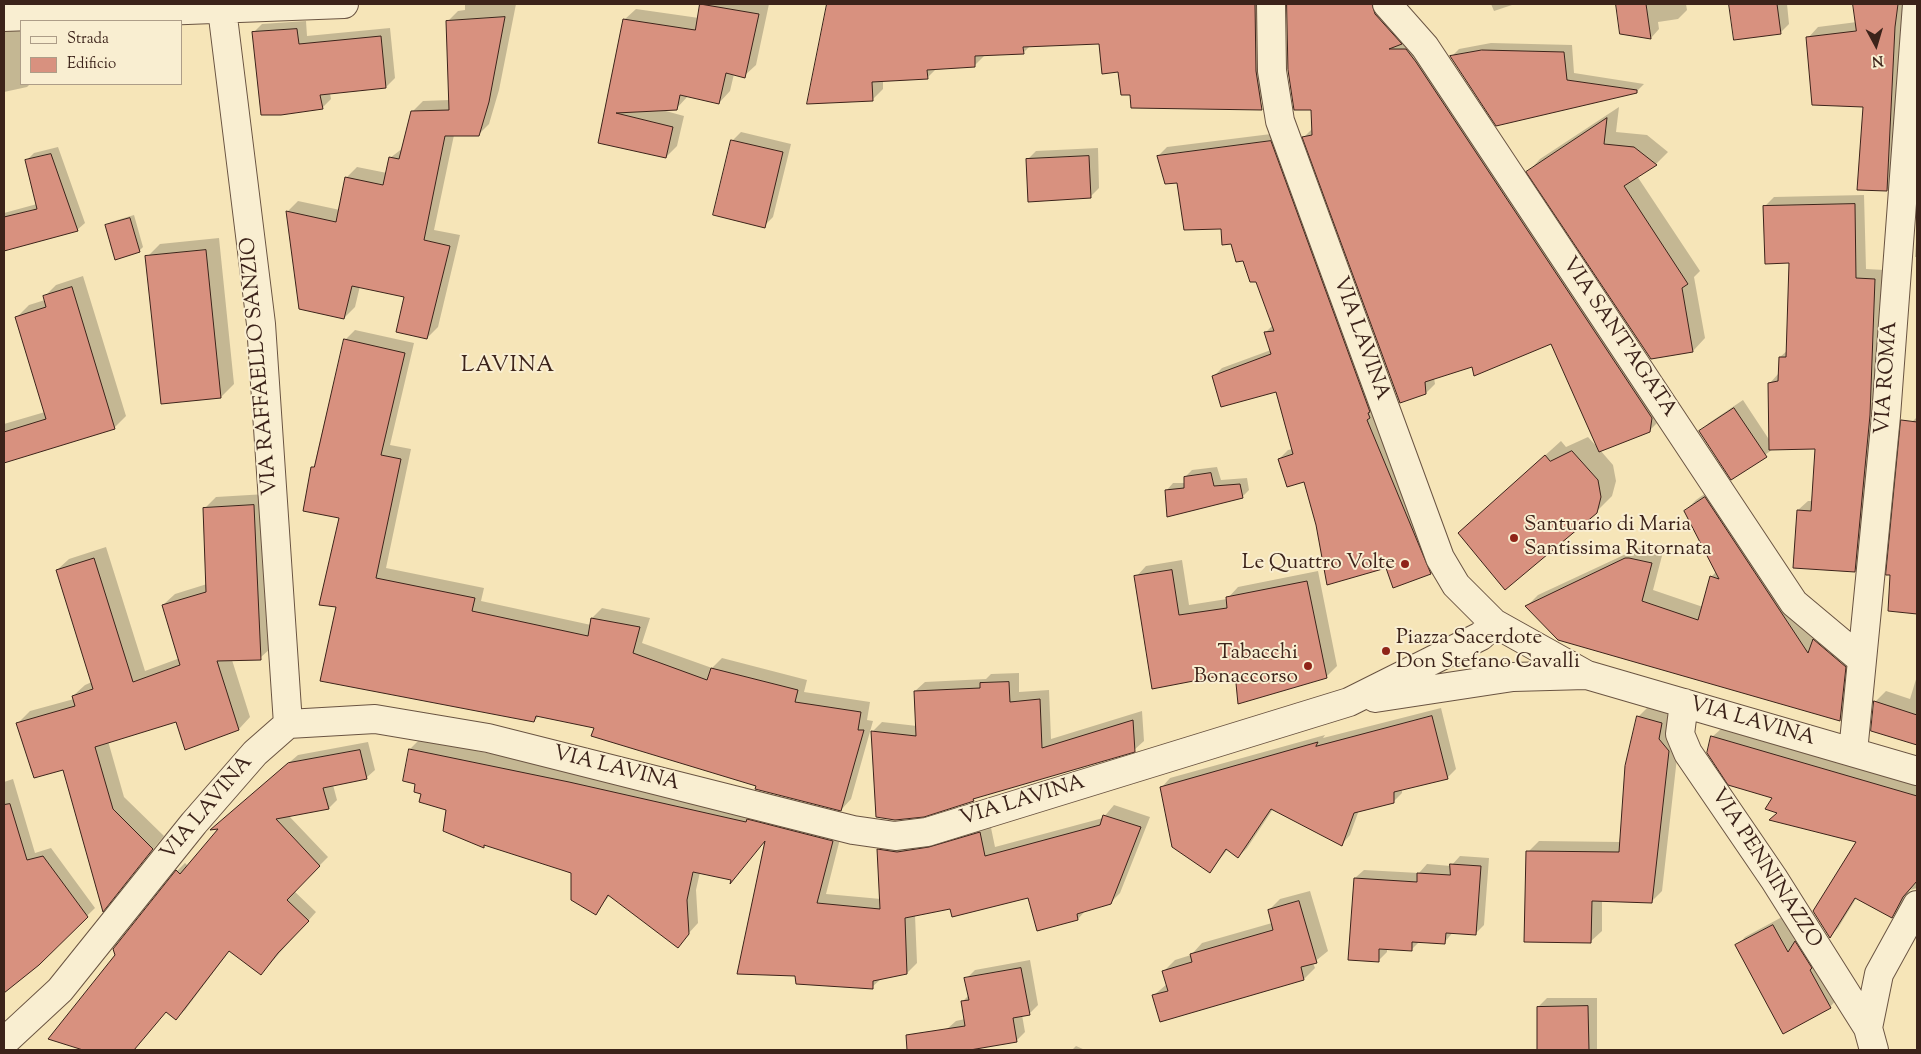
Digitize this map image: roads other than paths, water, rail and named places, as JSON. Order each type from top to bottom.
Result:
[{"type":"street","points":[[4,17],[344,4]]},
{"type":"street","name":"VIA LAVINA","points":[[1271,4],[1272,71],[1280,120],[1437,548],[1456,585],[1494,623],[1587,675],[1917,771]]},
{"type":"street","points":[[1272,35],[1282,4]]},
{"type":"street","name":"VIA SANT'AGATA","points":[[1387,4],[1425,48],[1794,603],[1862,660]]},
{"type":"street","name":"VIA ROMA","points":[[1853,752],[1886,416],[1912,40],[1917,4]]},
{"type":"street","name":"VIA RAFFAELLO SANZIO","points":[[222,8],[261,324],[288,724]]},
{"type":"street","name":"VIA LAVINA","points":[[1349,702],[1481,636],[1494,623]]},
{"type":"street","name":"VIA LAVINA","points":[[4,1042],[60,990],[194,823],[256,753],[288,724],[375,719],[488,738],[853,830],[895,836],[927,832],[1349,702],[1513,677],[1587,675]]},
{"type":"street","name":"VIA PENNINAZZO","points":[[1684,704],[1680,734],[1688,753],[1774,878],[1871,1039]]},
{"type":"street","name":"VIA PENNINAZZO","points":[[1871,1039],[1879,974],[1917,905]]},
{"type":"place","name":"Santuario di Maria Santissima Ritornata","points":[[1514,538]]},
{"type":"place","name":"Le Quattro Volte","points":[[1405,564]]},
{"type":"place","name":"Piazza Sacerdote Don Stefano Cavalli","points":[[1386,651]]},
{"type":"place","name":"Tabacchi Bonaccorso","points":[[1308,666]]},
{"type":"district","name":"LAVINA","points":[[508,367]]}]
